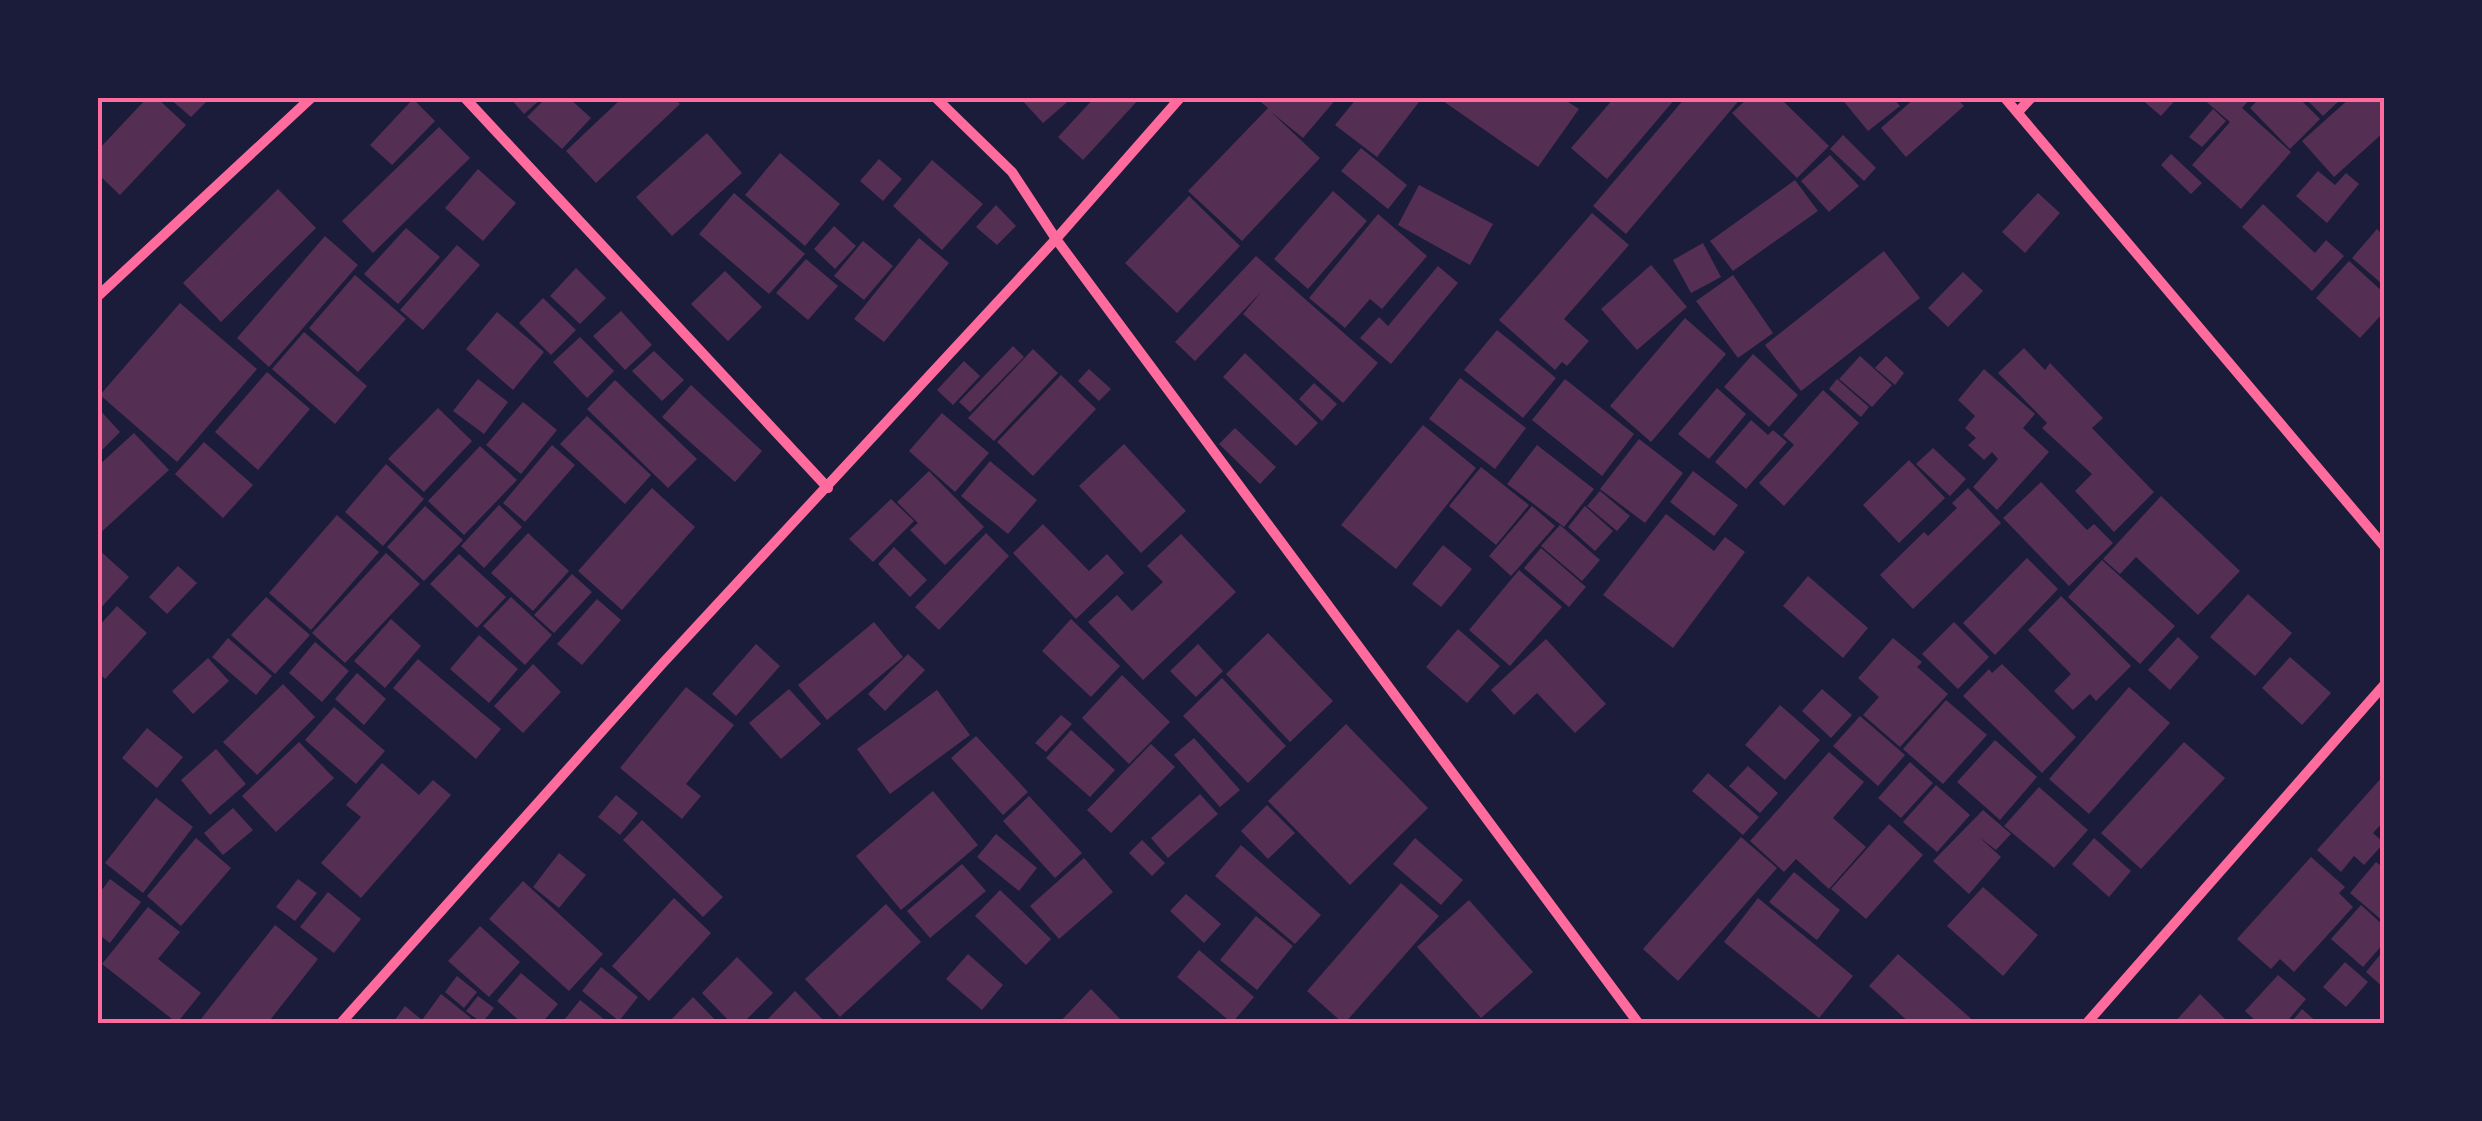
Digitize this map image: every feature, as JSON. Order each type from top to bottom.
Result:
[{"type":"street","points":[[98,296],[311,98]]},
{"type":"street","points":[[465,98],[828,488]]},
{"type":"street","points":[[936,98],[1012,172],[1056,240],[1639,1024]]},
{"type":"street","points":[[340,1024],[662,664],[1056,240],[1180,98]]},
{"type":"street","points":[[2005,98],[2384,546]]},
{"type":"street","points":[[2018,112],[2031,98]]},
{"type":"street","points":[[2086,1024],[2384,684]]},
{"type":"building","points":[[147,98],[157,98],[186,125],[120,195],[98,174],[98,150]]},
{"type":"building","points":[[169,98],[210,98],[191,117]]},
{"type":"building","points":[[510,98],[542,98],[524,114]]},
{"type":"building","points":[[546,98],[569,98],[591,118],[562,149],[527,117]]},
{"type":"building","points":[[622,98],[674,98],[680,104],[596,183],[566,151]]},
{"type":"building","points":[[1020,98],[1072,98],[1043,123]]},
{"type":"building","points":[[1094,98],[1140,98],[1083,160],[1058,137]]},
{"type":"building","points":[[1256,98],[1337,98],[1303,138],[1270,111],[1320,158],[1242,241],[1188,191],[1268,108]]},
{"type":"building","points":[[1357,98],[1422,98],[1377,157],[1335,125]]},
{"type":"building","points":[[1562,98],[1579,109],[1538,167],[1443,101]]},
{"type":"building","points":[[1614,98],[1675,99],[1607,179],[1571,148]]},
{"type":"building","points":[[1685,98],[1741,98],[1626,234],[1593,206]]},
{"type":"building","points":[[1748,98],[1780,98],[1829,146],[1797,178],[1732,113]]},
{"type":"building","points":[[1841,98],[1893,98],[1900,106],[1868,131]]},
{"type":"building","points":[[1915,98],[1956,98],[1964,106],[1906,157],[1881,128]]},
{"type":"building","points":[[2140,98],[2177,98],[2161,116]]},
{"type":"building","points":[[2202,98],[2251,98],[2242,108],[2291,152],[2241,209],[2192,165],[2230,122]]},
{"type":"building","points":[[2260,98],[2299,98],[2320,119],[2290,149],[2250,108]]},
{"type":"building","points":[[2305,98],[2342,98],[2323,116]]},
{"type":"building","points":[[2350,98],[2378,98],[2384,105],[2384,132],[2334,177],[2302,141]]},
{"type":"building","points":[[413,99],[435,121],[392,165],[370,145]]},
{"type":"building","points":[[2213,109],[2226,121],[2202,147],[2189,137]]},
{"type":"building","points":[[439,127],[470,158],[373,253],[342,221]]},
{"type":"building","points":[[707,133],[742,173],[672,236],[636,197]]},
{"type":"building","points":[[1843,135],[1876,168],[1864,181],[1830,149]]},
{"type":"building","points":[[1361,148],[1407,185],[1388,209],[1341,171]]},
{"type":"building","points":[[780,153],[840,204],[805,246],[745,195]]},
{"type":"building","points":[[2171,154],[2202,183],[2191,194],[2161,165]]},
{"type":"building","points":[[1830,155],[1859,186],[1829,212],[1801,181]]},
{"type":"building","points":[[879,159],[902,179],[883,201],[860,181]]},
{"type":"building","points":[[932,160],[983,204],[942,250],[893,206]]},
{"type":"building","points":[[478,169],[516,203],[483,241],[445,208]]},
{"type":"building","points":[[2318,171],[2335,185],[2346,173],[2359,184],[2327,223],[2296,196]]},
{"type":"building","points":[[1795,180],[1818,211],[1733,271],[1710,241]]},
{"type":"building","points":[[1419,185],[1493,224],[1470,265],[1398,225]]},
{"type":"building","points":[[278,189],[316,228],[221,322],[183,283]]},
{"type":"building","points":[[1333,191],[1367,221],[1308,289],[1274,259]]},
{"type":"building","points":[[734,193],[805,254],[769,294],[699,234]]},
{"type":"building","points":[[2038,193],[2060,213],[2025,253],[2002,232]]},
{"type":"building","points":[[1189,196],[1240,246],[1177,313],[1125,263]]},
{"type":"building","points":[[2263,204],[2315,253],[2326,240],[2344,256],[2312,291],[2242,227]]},
{"type":"building","points":[[996,205],[1016,226],[997,245],[976,227]]},
{"type":"building","points":[[1592,213],[1629,245],[1564,319],[1589,341],[1567,366],[1562,362],[1555,370],[1499,320]]},
{"type":"building","points":[[1378,214],[1427,256],[1382,309],[1370,299],[1345,328],[1309,298]]},
{"type":"building","points":[[834,226],[856,246],[835,269],[814,249]]},
{"type":"building","points":[[406,228],[440,257],[398,304],[364,274]]},
{"type":"building","points":[[2377,229],[2384,236],[2381,283],[2352,258]]},
{"type":"building","points":[[325,236],[358,265],[269,367],[237,338]]},
{"type":"building","points":[[919,238],[949,263],[884,342],[854,319]]},
{"type":"building","points":[[863,241],[893,266],[864,300],[834,276]]},
{"type":"building","points":[[1703,243],[1721,277],[1691,293],[1673,260]]},
{"type":"building","points":[[457,245],[480,265],[423,330],[400,310]]},
{"type":"building","points":[[1884,251],[1920,298],[1801,391],[1765,345]]},
{"type":"building","points":[[1256,256],[1378,363],[1343,403],[1243,314],[1262,291],[1195,361],[1175,342]]},
{"type":"building","points":[[806,259],[838,286],[808,320],[776,293]]},
{"type":"building","points":[[2349,261],[2384,293],[2384,312],[2360,338],[2316,298]]},
{"type":"building","points":[[1651,265],[1687,307],[1637,350],[1601,309]]},
{"type":"building","points":[[1438,266],[1458,283],[1391,364],[1360,338],[1379,317],[1388,326]]},
{"type":"building","points":[[576,268],[606,298],[580,324],[550,296]]},
{"type":"building","points":[[725,271],[762,307],[728,341],[691,304]]},
{"type":"building","points":[[1963,272],[1983,291],[1948,327],[1928,308]]},
{"type":"building","points":[[355,275],[406,319],[358,372],[309,328]]},
{"type":"building","points":[[1733,275],[1773,333],[1738,358],[1696,301]]},
{"type":"building","points":[[543,298],[576,330],[551,355],[519,323]]},
{"type":"building","points":[[180,303],[257,369],[177,462],[100,395]]},
{"type":"building","points":[[621,311],[652,345],[625,370],[593,336]]},
{"type":"building","points":[[497,312],[544,352],[513,390],[466,349]]},
{"type":"building","points":[[1685,318],[1726,354],[1651,442],[1610,406]]},
{"type":"building","points":[[1497,330],[1556,378],[1523,418],[1464,370]]},
{"type":"building","points":[[304,332],[367,386],[335,424],[272,369]]},
{"type":"building","points":[[580,337],[614,371],[587,398],[553,362]]},
{"type":"building","points":[[1013,346],[1024,357],[970,412],[959,402]]},
{"type":"building","points":[[2024,348],[2045,370],[2050,363],[2103,418],[2092,428],[2154,492],[2114,532],[2075,491],[2092,474],[2042,428],[2047,423],[1998,373]]},
{"type":"building","points":[[1033,349],[1058,373],[994,441],[968,418]]},
{"type":"building","points":[[654,351],[684,380],[662,401],[632,371]]},
{"type":"building","points":[[1245,353],[1318,423],[1296,446],[1223,377]]},
{"type":"building","points":[[1753,354],[1798,395],[1769,427],[1724,387]]},
{"type":"building","points":[[1860,356],[1892,385],[1872,407],[1839,379]]},
{"type":"building","points":[[1886,356],[1904,373],[1895,385],[1875,368]]},
{"type":"building","points":[[964,361],[980,376],[953,405],[937,390]]},
{"type":"building","points":[[1089,369],[1111,389],[1099,401],[1078,381]]},
{"type":"building","points":[[1984,369],[2035,414],[2023,428],[2049,452],[1997,510],[1973,487],[1998,459],[1992,452],[1984,460],[1968,445],[1976,438],[1965,428],[1975,416],[1958,400]]},
{"type":"building","points":[[267,372],[310,409],[258,470],[215,432]]},
{"type":"building","points":[[1061,375],[1096,409],[1033,476],[997,442]]},
{"type":"building","points":[[1460,378],[1526,428],[1495,469],[1429,419]]},
{"type":"building","points":[[478,379],[508,402],[484,434],[453,411]]},
{"type":"building","points":[[1565,379],[1634,434],[1602,476],[1532,420]]},
{"type":"building","points":[[1837,379],[1869,407],[1861,417],[1829,389]]},
{"type":"building","points":[[615,380],[697,459],[668,488],[587,409]]},
{"type":"building","points":[[1314,383],[1337,404],[1322,421],[1299,399]]},
{"type":"building","points":[[691,385],[762,451],[735,482],[662,417]]},
{"type":"building","points":[[1717,388],[1746,414],[1709,459],[1678,434]]},
{"type":"building","points":[[1823,390],[1859,423],[1784,506],[1759,483],[1794,445],[1783,435]]},
{"type":"building","points":[[523,402],[557,430],[521,474],[486,445]]},
{"type":"building","points":[[98,408],[120,432],[98,454]]},
{"type":"building","points":[[438,408],[472,441],[424,492],[388,459]]},
{"type":"building","points":[[942,413],[989,453],[955,492],[909,451]]},
{"type":"building","points":[[587,416],[651,475],[625,504],[560,444]]},
{"type":"building","points":[[1751,420],[1768,435],[1773,430],[1787,442],[1746,489],[1715,462]]},
{"type":"building","points":[[1423,425],[1476,468],[1396,569],[1341,525]]},
{"type":"building","points":[[1235,428],[1276,467],[1260,484],[1219,444]]},
{"type":"building","points":[[134,433],[169,470],[98,535],[98,466]]},
{"type":"building","points":[[1639,439],[1683,473],[1645,523],[1600,489]]},
{"type":"building","points":[[204,442],[253,485],[223,518],[175,474]]},
{"type":"building","points":[[1124,444],[1186,511],[1141,553],[1079,486]]},
{"type":"building","points":[[552,445],[575,465],[525,522],[503,503]]},
{"type":"building","points":[[1537,445],[1594,489],[1564,527],[1507,484]]},
{"type":"building","points":[[480,446],[517,480],[464,535],[428,501]]},
{"type":"building","points":[[1933,448],[1966,479],[1950,496],[1916,464]]},
{"type":"building","points":[[1909,460],[1945,498],[1899,543],[1863,505]]},
{"type":"building","points":[[990,461],[1037,500],[1008,534],[961,496]]},
{"type":"building","points":[[386,464],[424,499],[383,546],[345,512]]},
{"type":"building","points":[[1481,467],[1529,505],[1496,545],[1449,506]]},
{"type":"building","points":[[929,471],[984,527],[945,565],[910,530],[918,523],[897,502]]},
{"type":"building","points":[[1693,471],[1738,505],[1714,536],[1670,502]]},
{"type":"building","points":[[2041,482],[2087,530],[2094,524],[2113,543],[2069,586],[2003,518]]},
{"type":"building","points":[[652,488],[695,527],[622,610],[578,571]]},
{"type":"building","points":[[1968,488],[2001,523],[1913,609],[1880,575],[1924,532],[1928,536],[1957,508],[1952,503]]},
{"type":"building","points":[[1600,491],[1630,516],[1617,531],[1587,506]]},
{"type":"building","points":[[2161,496],[2240,571],[2198,615],[2136,557],[2120,574],[2103,559]]},
{"type":"building","points":[[891,499],[914,521],[873,562],[849,539]]},
{"type":"building","points":[[499,505],[522,527],[484,568],[461,546]]},
{"type":"building","points":[[425,506],[463,540],[424,581],[387,547]]},
{"type":"building","points":[[1532,506],[1555,526],[1511,576],[1489,556]]},
{"type":"building","points":[[1585,506],[1613,531],[1595,551],[1568,527]]},
{"type":"building","points":[[1666,514],[1714,551],[1725,537],[1745,552],[1673,648],[1603,595]]},
{"type":"building","points":[[337,515],[379,552],[311,630],[269,593]]},
{"type":"building","points":[[1043,524],[1089,571],[1107,554],[1124,573],[1076,619],[1013,553]]},
{"type":"building","points":[[1560,525],[1600,560],[1582,581],[1541,546]]},
{"type":"building","points":[[528,533],[569,571],[533,611],[491,573]]},
{"type":"building","points":[[986,533],[1009,556],[939,630],[915,607]]},
{"type":"building","points":[[1181,534],[1236,592],[1143,680],[1088,622],[1117,595],[1132,611],[1163,582],[1147,566]]},
{"type":"building","points":[[1443,545],[1472,569],[1441,607],[1412,584]]},
{"type":"building","points":[[894,547],[927,580],[910,597],[878,564]]},
{"type":"building","points":[[1541,548],[1586,587],[1569,607],[1524,568]]},
{"type":"building","points":[[98,549],[129,577],[98,611]]},
{"type":"building","points":[[386,553],[420,584],[345,663],[312,633]]},
{"type":"building","points":[[459,554],[506,597],[477,628],[430,584]]},
{"type":"building","points":[[2027,558],[2058,589],[1995,655],[1963,623]]},
{"type":"building","points":[[2102,560],[2175,626],[2140,664],[2068,597]]},
{"type":"building","points":[[178,566],[197,583],[167,614],[149,597]]},
{"type":"building","points":[[1519,570],[1562,607],[1510,666],[1469,630]]},
{"type":"building","points":[[572,574],[592,592],[554,633],[534,615]]},
{"type":"building","points":[[1808,576],[1868,628],[1843,658],[1783,606]]},
{"type":"building","points":[[2248,594],[2292,633],[2255,676],[2210,637]]},
{"type":"building","points":[[2061,596],[2131,666],[2096,701],[2090,694],[2073,710],[2054,691],[2071,674],[2028,630]]},
{"type":"building","points":[[266,597],[310,635],[275,674],[231,635]]},
{"type":"building","points":[[511,597],[552,635],[525,665],[483,626]]},
{"type":"building","points":[[597,599],[621,620],[582,665],[557,644]]},
{"type":"building","points":[[117,606],[147,633],[105,679],[98,672],[98,627]]},
{"type":"building","points":[[391,619],[421,646],[385,688],[354,661]]},
{"type":"building","points":[[1071,619],[1120,666],[1091,697],[1042,651]]},
{"type":"building","points":[[874,622],[903,657],[827,720],[798,685]]},
{"type":"building","points":[[1954,622],[1989,657],[1958,689],[1922,654]]},
{"type":"building","points":[[1458,629],[1500,666],[1467,703],[1426,667]]},
{"type":"building","points":[[1268,633],[1333,701],[1290,742],[1226,674]]},
{"type":"building","points":[[479,635],[518,669],[489,703],[450,669]]},
{"type":"building","points":[[2178,637],[2199,657],[2170,690],[2148,670]]},
{"type":"building","points":[[228,638],[272,676],[256,695],[212,657]]},
{"type":"building","points":[[1893,638],[1922,662],[1917,667],[1948,694],[1900,747],[1863,715],[1879,697],[1858,678]]},
{"type":"building","points":[[1546,639],[1606,704],[1575,733],[1537,693],[1514,715],[1491,690]]},
{"type":"building","points":[[315,642],[349,671],[322,702],[289,673]]},
{"type":"building","points":[[756,644],[780,666],[736,716],[712,694]]},
{"type":"building","points":[[1198,644],[1223,671],[1196,697],[1170,671]]},
{"type":"building","points":[[908,654],[925,670],[885,711],[868,694]]},
{"type":"building","points":[[2290,657],[2331,693],[2302,725],[2262,688]]},
{"type":"building","points":[[208,658],[229,681],[193,714],[172,691]]},
{"type":"building","points":[[418,659],[501,729],[476,759],[393,688]]},
{"type":"building","points":[[533,664],[561,692],[523,733],[494,706]]},
{"type":"building","points":[[2002,664],[2076,737],[2042,773],[1963,696],[1989,669],[1992,673]]},
{"type":"building","points":[[357,673],[386,699],[364,725],[335,699]]},
{"type":"building","points":[[1122,675],[1170,722],[1129,764],[1082,718]]},
{"type":"building","points":[[1222,678],[1286,746],[1248,783],[1183,716]]},
{"type":"building","points":[[283,684],[315,717],[257,775],[223,742]]},
{"type":"building","points":[[686,687],[734,725],[686,784],[701,796],[682,819],[620,768]]},
{"type":"building","points":[[2129,687],[2170,723],[2089,814],[2049,779]]},
{"type":"building","points":[[789,689],[821,724],[781,759],[749,723]]},
{"type":"building","points":[[1822,689],[1852,715],[1831,738],[1802,711]]},
{"type":"building","points":[[937,690],[970,735],[890,794],[857,749]]},
{"type":"building","points":[[1946,700],[1987,735],[1943,784],[1903,749]]},
{"type":"building","points":[[1780,705],[1820,740],[1785,780],[1745,745]]},
{"type":"building","points":[[334,707],[385,751],[356,784],[305,740]]},
{"type":"building","points":[[1061,715],[1072,724],[1046,752],[1035,743]]},
{"type":"building","points":[[1860,716],[1905,755],[1878,786],[1833,746]]},
{"type":"building","points":[[1346,724],[1428,808],[1350,885],[1268,801]]},
{"type":"building","points":[[147,728],[183,757],[157,788],[122,758]]},
{"type":"building","points":[[1071,730],[1115,770],[1090,797],[1046,758]]},
{"type":"building","points":[[976,736],[1028,792],[1003,815],[951,758]]},
{"type":"building","points":[[1194,738],[1240,790],[1220,807],[1174,755]]},
{"type":"building","points":[[1995,740],[2037,777],[2000,820],[1957,782]]},
{"type":"building","points":[[299,742],[334,778],[276,832],[242,796]]},
{"type":"building","points":[[2184,742],[2225,778],[2141,869],[2101,833]]},
{"type":"building","points":[[1151,744],[1175,767],[1111,833],[1087,810]]},
{"type":"building","points":[[216,749],[246,784],[210,815],[181,780]]},
{"type":"building","points":[[1829,752],[1864,782],[1833,818],[1866,847],[1829,889],[1796,859],[1784,872],[1750,841]]},
{"type":"building","points":[[1910,762],[1933,783],[1901,818],[1878,798]]},
{"type":"building","points":[[382,763],[419,795],[433,780],[451,795],[361,898],[321,863],[361,817],[346,805]]},
{"type":"building","points":[[1748,766],[1778,793],[1760,813],[1729,786]]},
{"type":"building","points":[[1708,773],[1759,817],[1743,835],[1692,791]]},
{"type":"building","points":[[2384,775],[2384,821],[2373,833],[2384,843],[2364,865],[2354,856],[2341,872],[2317,850]]},
{"type":"building","points":[[1936,785],[1970,815],[1937,852],[1903,822]]},
{"type":"building","points":[[2039,787],[2088,830],[2054,868],[2004,826]]},
{"type":"building","points":[[933,791],[978,845],[901,910],[856,856]]},
{"type":"building","points":[[1200,794],[1218,814],[1168,858],[1151,838]]},
{"type":"building","points":[[616,795],[638,813],[620,835],[598,817]]},
{"type":"building","points":[[1029,796],[1082,853],[1055,878],[1003,821]]},
{"type":"building","points":[[156,798],[193,827],[143,893],[105,863]]},
{"type":"building","points":[[1267,805],[1295,833],[1268,859],[1241,831]]},
{"type":"building","points":[[233,808],[253,830],[223,855],[204,833]]},
{"type":"building","points":[[1983,810],[2011,834],[1996,850],[1979,837],[2001,857],[1969,894],[1933,861]]},
{"type":"building","points":[[642,820],[723,897],[703,917],[623,840]]},
{"type":"building","points":[[1889,824],[1923,855],[1866,919],[1831,889]]},
{"type":"building","points":[[996,834],[1037,868],[1019,891],[977,857]]},
{"type":"building","points":[[1741,837],[1777,868],[1678,981],[1643,949]]},
{"type":"building","points":[[196,838],[231,868],[181,926],[147,896]]},
{"type":"building","points":[[1415,838],[1463,880],[1441,905],[1393,864]]},
{"type":"building","points":[[2094,838],[2131,871],[2109,897],[2072,864]]},
{"type":"building","points":[[1142,840],[1165,863],[1152,876],[1129,853]]},
{"type":"building","points":[[1241,845],[1321,915],[1295,944],[1215,876]]},
{"type":"building","points":[[559,853],[586,875],[559,908],[533,887]]},
{"type":"building","points":[[2311,857],[2345,887],[2339,893],[2353,907],[2294,972],[2280,959],[2271,969],[2237,939]]},
{"type":"building","points":[[1084,858],[1113,892],[1059,939],[1030,906]]},
{"type":"building","points":[[2376,862],[2384,868],[2384,922],[2350,893]]},
{"type":"building","points":[[962,864],[986,891],[930,938],[907,911]]},
{"type":"building","points":[[1794,872],[1840,910],[1817,940],[1769,902]]},
{"type":"building","points":[[110,879],[141,902],[110,943],[98,934],[98,895]]},
{"type":"building","points":[[298,879],[317,893],[295,921],[276,907]]},
{"type":"building","points":[[523,881],[603,954],[569,991],[489,919]]},
{"type":"building","points":[[1401,883],[1439,916],[1344,1024],[1307,991]]},
{"type":"building","points":[[1983,887],[2038,935],[2003,976],[1947,926]]},
{"type":"building","points":[[1000,890],[1051,939],[1026,965],[975,916]]},
{"type":"building","points":[[328,892],[361,919],[334,953],[300,927]]},
{"type":"building","points":[[1186,894],[1221,924],[1204,943],[1170,911]]},
{"type":"building","points":[[674,898],[711,933],[649,1001],[612,966]]},
{"type":"building","points":[[1758,898],[1853,976],[1819,1018],[1724,942]]},
{"type":"building","points":[[1469,900],[1533,972],[1481,1018],[1417,947]]},
{"type":"building","points":[[886,904],[921,942],[840,1017],[805,979]]},
{"type":"building","points":[[2361,905],[2384,926],[2384,943],[2363,967],[2331,939]]},
{"type":"building","points":[[148,907],[180,932],[158,959],[201,993],[177,1023],[102,964]]},
{"type":"building","points":[[1256,916],[1293,946],[1257,990],[1220,960]]},
{"type":"building","points":[[275,925],[318,959],[267,1024],[197,1024]]},
{"type":"building","points":[[480,926],[520,962],[489,997],[448,961]]},
{"type":"building","points":[[1199,950],[1254,997],[1232,1023],[1177,977]]},
{"type":"building","points":[[2384,950],[2384,988],[2366,972]]},
{"type":"building","points":[[968,954],[1003,985],[982,1010],[946,979]]},
{"type":"building","points":[[1898,954],[1977,1024],[1911,1024],[1869,986]]},
{"type":"building","points":[[737,957],[773,993],[742,1024],[732,1024],[702,993]]},
{"type":"building","points":[[2345,962],[2368,982],[2346,1007],[2323,987]]},
{"type":"building","points":[[601,967],[638,997],[619,1021],[582,991]]},
{"type":"building","points":[[521,973],[558,1004],[541,1024],[523,1024],[497,1001]]},
{"type":"building","points":[[2278,975],[2306,999],[2285,1024],[2259,1024],[2245,1011]]},
{"type":"building","points":[[457,976],[477,992],[464,1008],[445,992]]},
{"type":"building","points":[[1091,989],[1125,1024],[1058,1024]]},
{"type":"building","points":[[795,991],[827,1024],[763,1024]]},
{"type":"building","points":[[441,994],[471,1018],[466,1024],[392,1024],[405,1006],[422,1020]]},
{"type":"building","points":[[2200,994],[2230,1024],[2173,1024]]},
{"type":"building","points":[[478,996],[494,1008],[482,1023],[466,1011]]},
{"type":"building","points":[[693,997],[719,1024],[667,1024]]},
{"type":"building","points":[[580,1000],[610,1024],[561,1024]]},
{"type":"building","points":[[2302,1009],[2319,1024],[2290,1024]]}]
